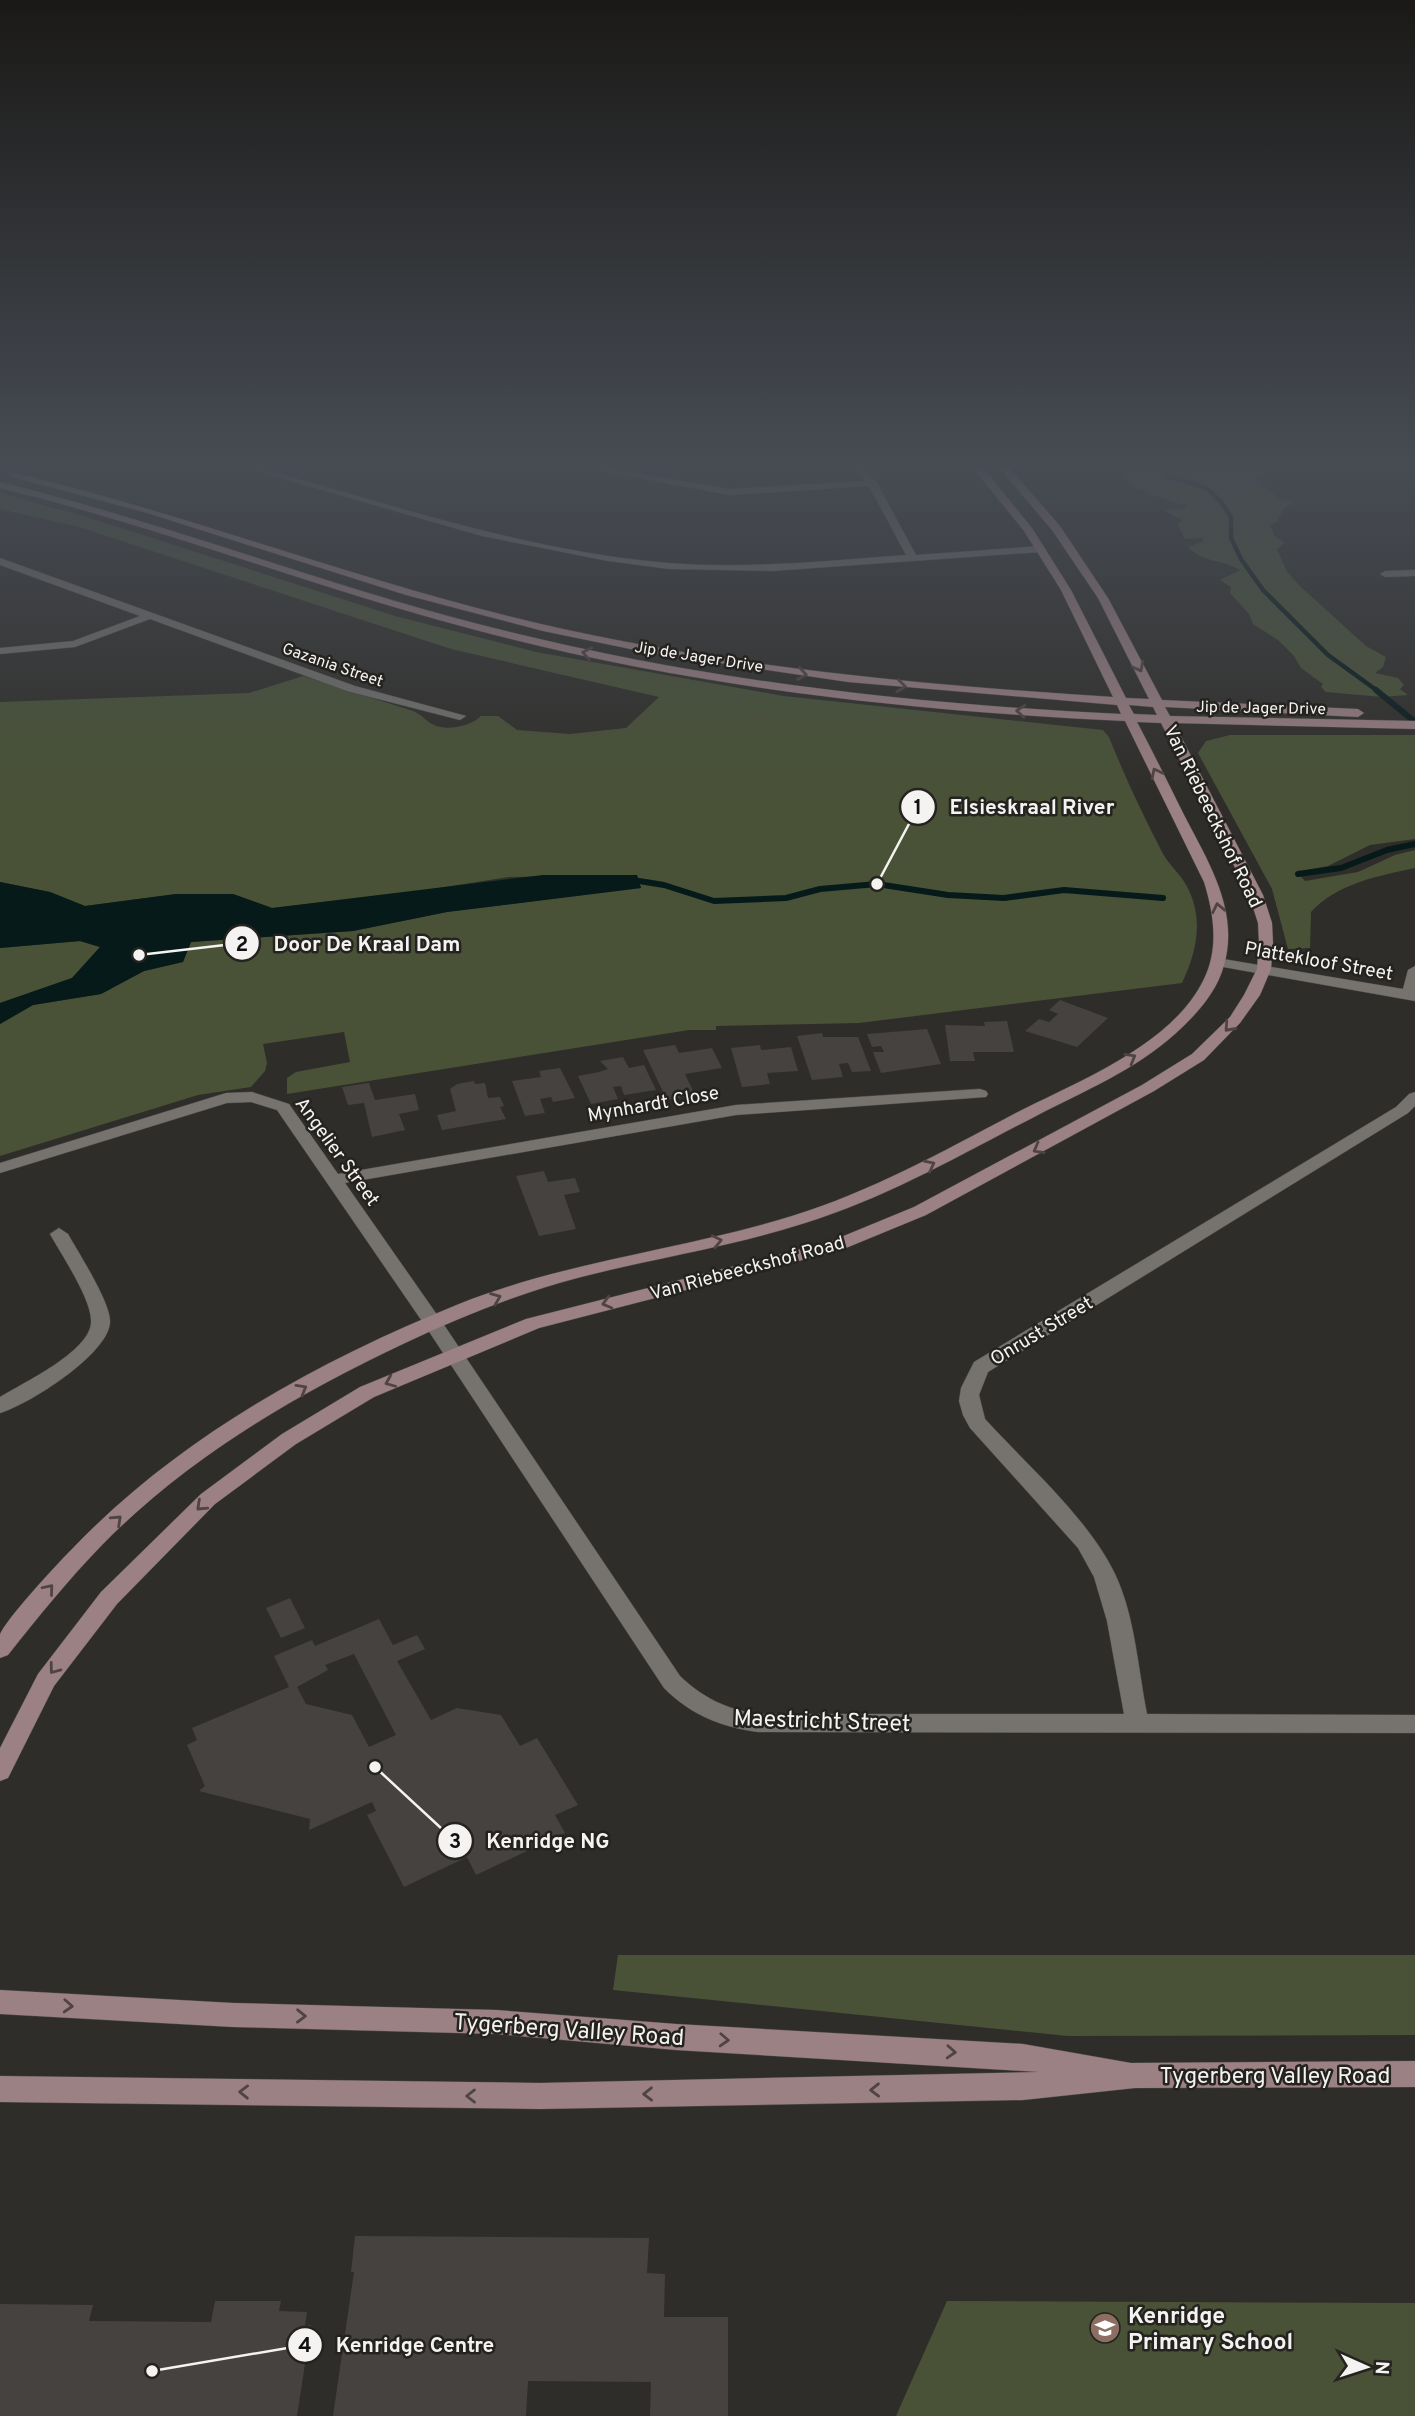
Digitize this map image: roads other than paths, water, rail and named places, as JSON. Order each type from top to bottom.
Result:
[{"type":"street","name":"Gazania Street","points":[[44,577],[351,689],[460,716]]},
{"type":"street","name":"Jip de Jager Drive","points":[[304,577],[379,601],[546,645],[804,689],[921,703],[1128,719],[1415,725]]},
{"type":"street","name":"Jip de Jager Drive","points":[[358,577],[435,601],[586,637],[833,678],[981,694],[1121,704],[1415,714]]},
{"type":"street","name":"Van Riebeeckshof Road","points":[[0,1650],[68,1567],[176,1469],[232,1430],[331,1372],[433,1323],[509,1292],[800,1219],[908,1176],[1149,1047],[1182,1019],[1204,993],[1217,962],[1222,936],[1215,894],[1072,601],[1058,577]]},
{"type":"street","name":"Van Riebeeckshof Road","points":[[0,1771],[46,1680],[87,1625],[135,1569],[208,1499],[289,1439],[356,1398],[453,1354],[533,1323],[835,1246],[920,1211],[1009,1166],[1198,1057],[1235,1020],[1264,969],[1266,933],[1262,909],[1167,720],[1089,577]]},
{"type":"street","points":[[0,651],[75,644],[152,615]]},
{"type":"street","name":"Plattekloof Street","points":[[1217,962],[1412,996]]},
{"type":"street","points":[[1412,996],[1415,970]]},
{"type":"street","name":"Mynhardt Close","points":[[335,1180],[729,1111],[981,1094]]},
{"type":"street","name":"Angelier Street","points":[[0,1168],[214,1101],[252,1097],[283,1107],[433,1323]]},
{"type":"street","name":"Onrust Street","points":[[1137,1723],[1118,1621],[1105,1576],[1084,1542],[977,1423],[970,1410],[968,1388],[981,1367],[1402,1110],[1415,1097]]},
{"type":"street","points":[[0,1406],[85,1352],[100,1331],[100,1314],[59,1234]]},
{"type":"street","name":"Maestricht Street","points":[[433,1323],[672,1682],[689,1700],[709,1713],[758,1723],[1415,1724]]},
{"type":"street","name":"Tygerberg Valley Road","points":[[0,2002],[233,2015],[496,2022],[676,2037],[1023,2056],[1135,2075]]},
{"type":"street","name":"Tygerberg Valley Road","points":[[0,2089],[540,2096],[1023,2087],[1135,2075],[1415,2074]]},
{"type":"waterway","points":[[1254,577],[1263,590],[1328,655],[1379,692]]},
{"type":"waterway","points":[[1376,690],[1415,722]]},
{"type":"waterway","points":[[1298,874],[1341,868],[1387,850],[1415,844]]},
{"type":"waterway","points":[[639,881],[664,885],[714,901],[786,898],[820,889],[877,884],[948,895],[1004,898],[1064,890],[1163,898]]},
{"type":"place","name":"Elsieskraal River","points":[[877,884]]},
{"type":"place","name":"Door De Kraal Dam","points":[[139,955]]},
{"type":"place","name":"Kenridge NG","points":[[375,1767]]},
{"type":"place","name":"Kenridge Primary School","points":[[1105,2328]]},
{"type":"place","name":"Kenridge Centre","points":[[152,2371]]}]
